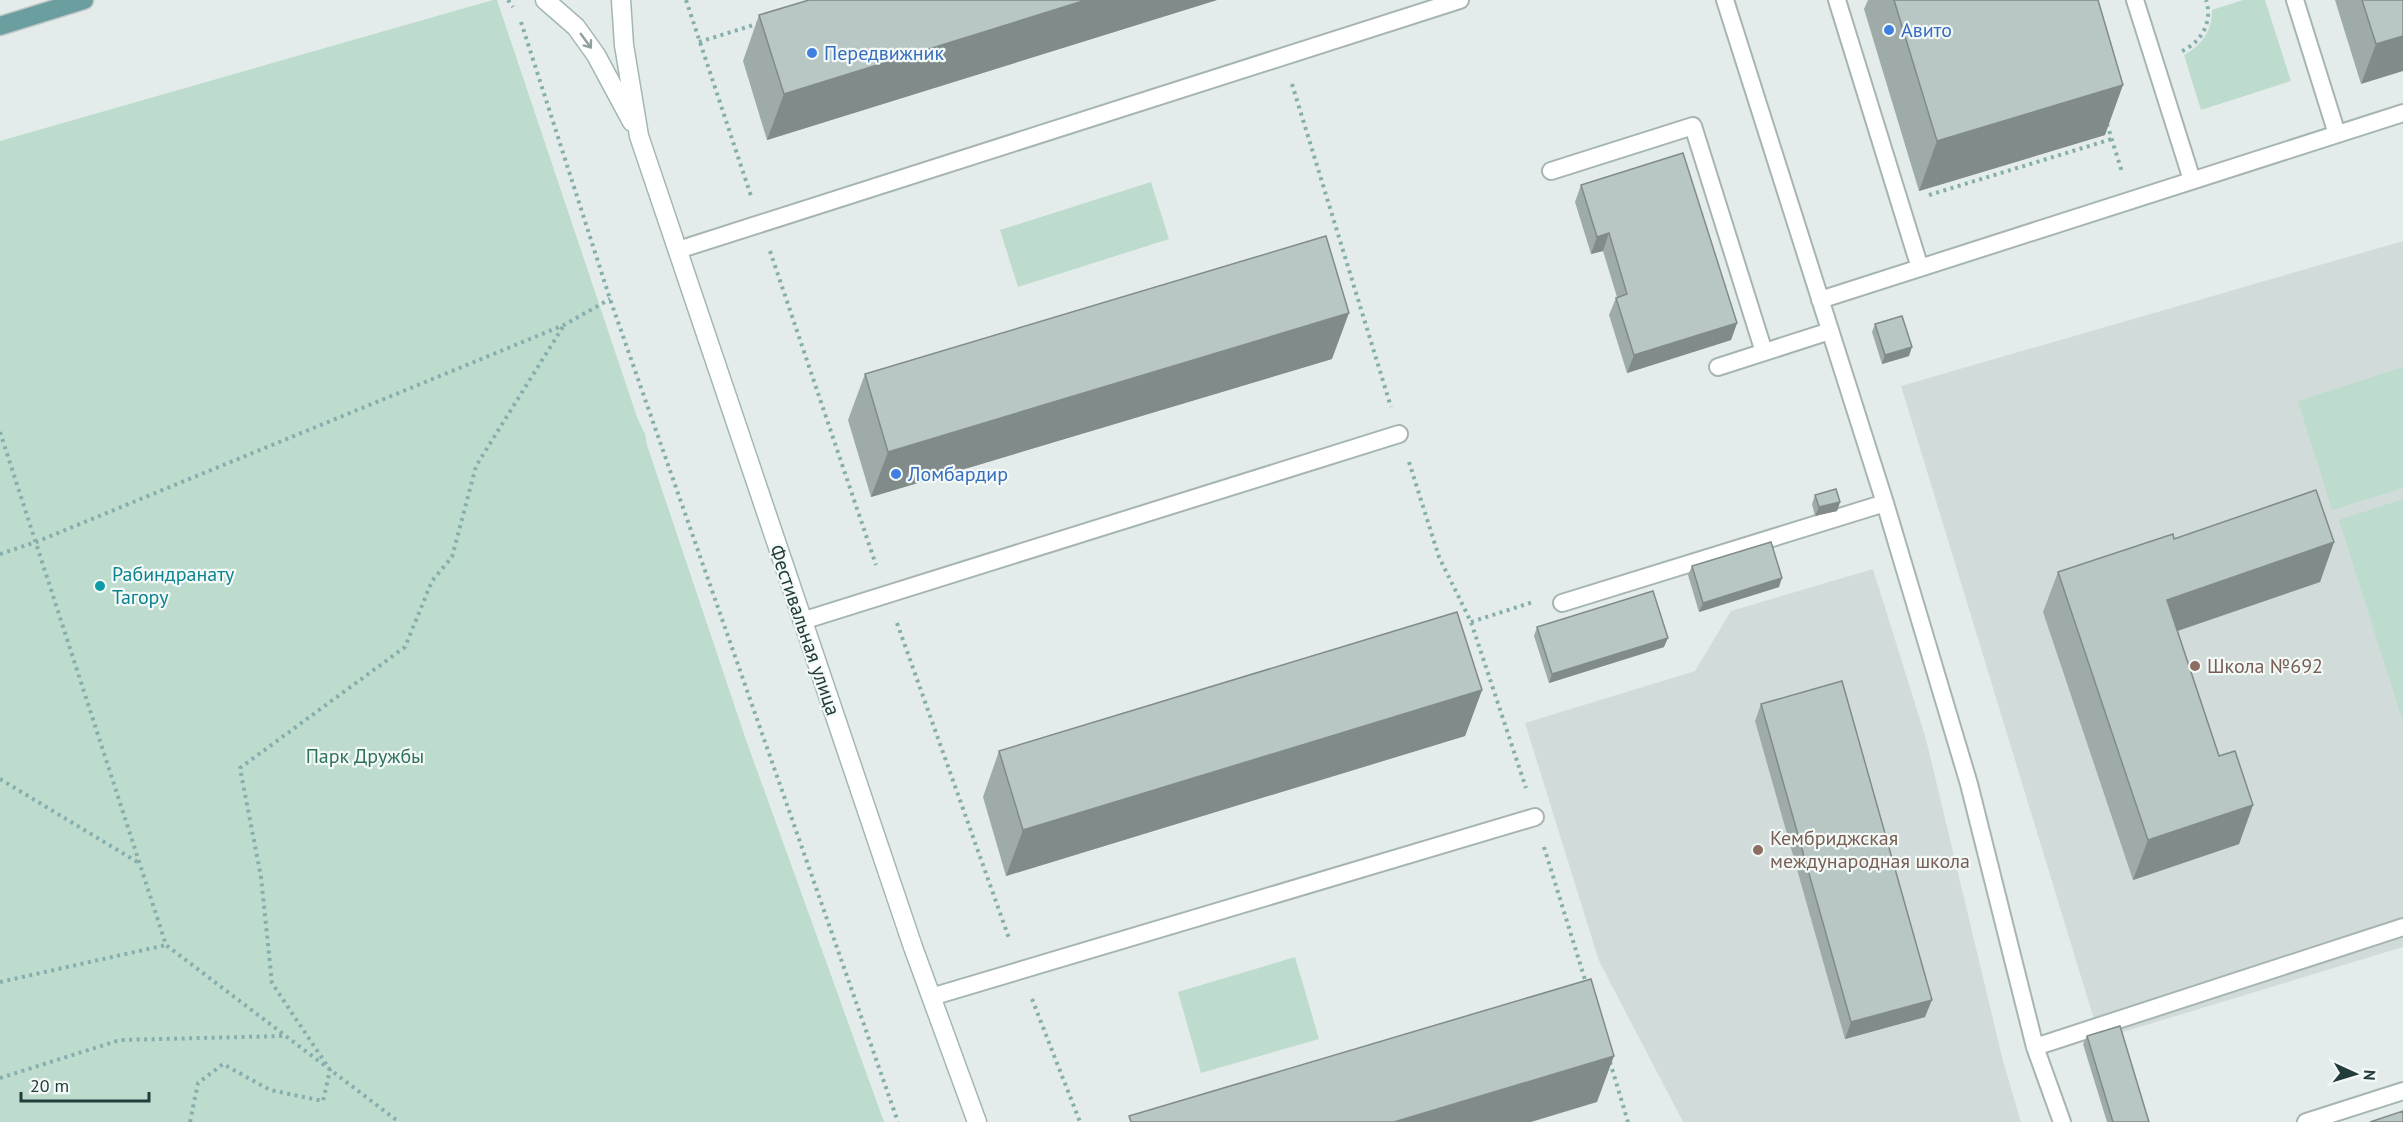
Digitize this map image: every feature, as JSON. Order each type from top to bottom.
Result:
[{"type":"main road","points":[[0,26],[84,0]]},
{"type":"street","name":"Фестивальная улица","points":[[545,0],[576,27],[596,55],[639,136],[931,998],[977,1122]]},
{"type":"street","name":"Фестивальная улица","points":[[621,0],[624,45],[639,136]]},
{"type":"lane","points":[[678,250],[1460,0]]},
{"type":"lane","points":[[1725,0],[1885,503],[1969,784],[2035,1047],[2062,1122]]},
{"type":"lane","points":[[1837,0],[1920,268]]},
{"type":"lane","points":[[2135,0],[2192,180]]},
{"type":"lane","points":[[2295,0],[2337,134]]},
{"type":"lane","points":[[1820,300],[2403,113]]},
{"type":"lane","points":[[1551,171],[1693,126],[1764,352]]},
{"type":"lane","points":[[1718,367],[1830,331]]},
{"type":"lane","points":[[802,621],[1399,434]]},
{"type":"lane","points":[[1562,603],[1885,503]]},
{"type":"lane","points":[[931,998],[1535,817]]},
{"type":"lane","points":[[2035,1047],[2403,927]]},
{"type":"lane","points":[[2306,1122],[2403,1091]]},
{"type":"path","points":[[508,0],[514,10]]},
{"type":"path","points":[[2154,60],[2188,48],[2200,38],[2207,24],[2206,0]]},
{"type":"path","points":[[520,20],[610,299],[898,1122]]},
{"type":"path","points":[[699,42],[763,22]]},
{"type":"path","points":[[1284,57],[1439,557],[1471,622],[1587,986]]},
{"type":"path","points":[[2105,118],[2130,200]]},
{"type":"path","points":[[1900,203],[2112,140]]},
{"type":"path","points":[[0,554],[36,542],[564,325],[610,299]]},
{"type":"path","points":[[190,1122],[198,1083],[223,1064],[270,1090],[323,1101],[330,1070],[272,983],[261,878],[240,768],[405,647],[432,580],[452,557],[476,466],[564,325]]},
{"type":"path","points":[[0,432],[166,945],[399,1122]]},
{"type":"path","points":[[1471,622],[1543,599],[1562,603]]},
{"type":"path","points":[[0,779],[140,863]]},
{"type":"path","points":[[0,982],[166,945]]},
{"type":"path","points":[[0,1078],[120,1040],[284,1036]]},
{"type":"path","points":[[1608,1054],[1628,1122]]},
{"type":"shaded area","name":"Школа №692","points":[[2403,241],[2403,947],[2100,1039],[1901,386]]},
{"type":"shaded area","name":"Кембриджская международная школа","points":[[1873,569],[1926,739],[2003,1061],[2021,1122],[1683,1122],[1599,961],[1525,723],[1695,671],[1731,611]]},
{"type":"green space","name":"Парк Дружбы","points":[[497,0],[637,417],[645,434],[745,737],[884,1122],[0,1122],[0,141]]},
{"type":"green space","points":[[2243,0],[2265,0],[2291,81],[2201,110],[2184,55],[2205,37],[2212,18],[2212,10]]},
{"type":"green space","points":[[1151,182],[1169,239],[1018,287],[1000,230]]},
{"type":"green space","points":[[2403,367],[2403,488],[2332,510],[2298,401]]},
{"type":"green space","points":[[2403,499],[2403,722],[2339,520]]},
{"type":"green space","points":[[1295,957],[1319,1039],[1201,1073],[1178,992]]},
{"type":"building","points":[[809,0],[1086,0],[784,94],[759,15]]},
{"type":"building","points":[[1894,0],[2098,0],[2123,85],[1937,141]]},
{"type":"building","points":[[2362,0],[2403,0],[2403,36],[2376,44]]},
{"type":"building","points":[[1683,153],[1737,323],[1634,355],[1616,298],[1627,294],[1609,233],[1597,237],[1581,185]]},
{"type":"building","points":[[1326,236],[1349,313],[888,452],[865,374]]},
{"type":"building","points":[[1902,316],[1912,347],[1885,355],[1875,324]]},
{"type":"building","points":[[1836,489],[1840,502],[1819,507],[1815,495]]},
{"type":"building","points":[[2316,490],[2334,542],[2167,600],[2219,756],[2235,751],[2253,805],[2148,840],[2058,572],[2173,534],[2174,539]]},
{"type":"building","points":[[1771,542],[1782,578],[1703,603],[1692,566]]},
{"type":"building","points":[[1653,591],[1668,638],[1552,674],[1537,627]]},
{"type":"building","points":[[1457,612],[1482,690],[1023,830],[999,751]]},
{"type":"building","points":[[1842,681],[1932,1000],[1851,1022],[1761,704]]},
{"type":"building","points":[[1591,979],[1614,1056],[1394,1122],[1131,1122],[1129,1116]]},
{"type":"building","points":[[2120,1026],[2149,1122],[2113,1122],[2087,1036]]},
{"type":"building","points":[[2403,1111],[2403,1122],[2370,1122]]},
{"type":"place","name":"Авито","points":[[1889,30]]},
{"type":"place","name":"Передвижник","points":[[812,53]]},
{"type":"place","name":"Ломбардир","points":[[896,474]]},
{"type":"place","name":"Рабиндранату Тагору","points":[[100,586]]},
{"type":"place","name":"Школа №692","points":[[2195,666]]},
{"type":"place","name":"Кембриджская международная школа","points":[[1758,850]]}]
